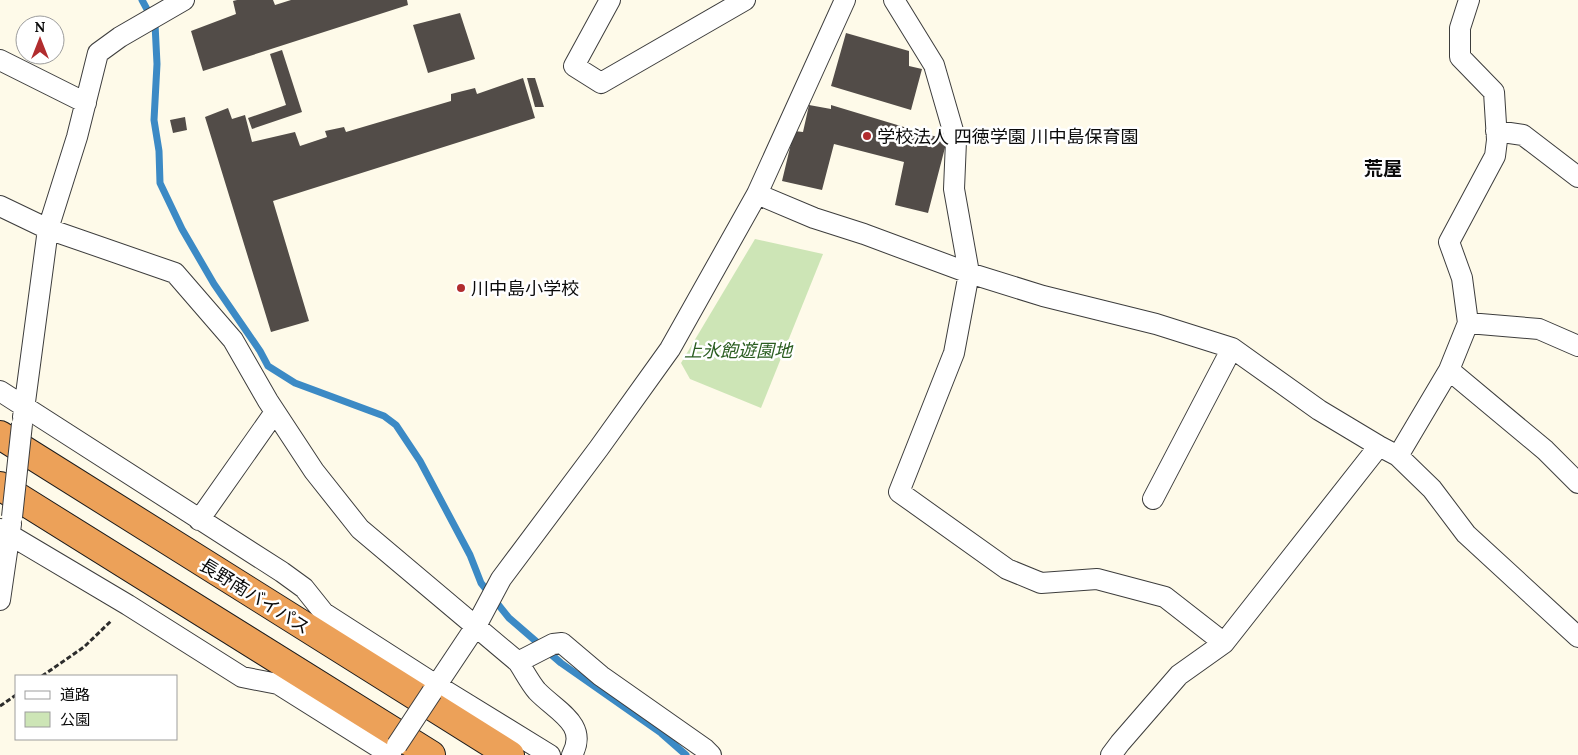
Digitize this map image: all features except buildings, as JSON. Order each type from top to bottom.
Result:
[{"type":"highway","name":"長野南バイパス","points":[[15,422],[510,755]]},
{"type":"highway","points":[[0,486],[431,755]]},
{"type":"street","points":[[0,600],[15,422],[48,229],[77,138],[98,54],[137,26],[184,0]]},
{"type":"street","points":[[610,0],[574,66],[601,83],[745,0]]},
{"type":"street","points":[[7,527],[242,678],[278,684],[393,751],[480,618],[501,579],[670,349],[756,194],[845,0]]},
{"type":"street","points":[[894,0],[934,65],[956,142],[954,189],[969,273],[954,353],[899,492],[1007,569],[1041,583],[1097,579],[1165,597],[1224,643]]},
{"type":"street","points":[[1398,456],[1449,370],[1468,323],[1462,278],[1449,242],[1495,156],[1494,92],[1460,58],[1460,28],[1469,0]]},
{"type":"street","points":[[0,60],[86,103]]},
{"type":"street","points":[[1496,131],[1523,135],[1578,177]]},
{"type":"street","points":[[756,194],[814,218],[864,234],[969,273],[1043,296],[1156,324],[1232,348],[1319,410],[1398,456],[1432,489],[1466,534],[1578,637]]},
{"type":"street","points":[[0,206],[48,229],[175,273],[233,340],[275,412],[314,471],[360,529],[480,618],[524,659],[536,690],[574,724],[578,739],[572,755]]},
{"type":"street","points":[[1468,323],[1539,329],[1578,346]]},
{"type":"street","points":[[1153,499],[1232,348]]},
{"type":"street","points":[[1449,370],[1545,450],[1578,483]]},
{"type":"street","points":[[0,391],[15,422],[200,520],[282,572],[304,588],[324,613],[434,689],[550,755]]},
{"type":"street","points":[[200,520],[275,412]]},
{"type":"street","points":[[1111,755],[1179,675],[1224,643],[1379,446]]},
{"type":"street","points":[[524,659],[553,644],[562,643],[601,676],[711,755]]},
{"type":"path","points":[[43,675],[84,646],[128,605]]},
{"type":"path","points":[[0,706],[15,696]]},
{"type":"green space","name":"上氷飽遊園地","points":[[755,239],[823,254],[761,408],[690,379],[681,363]]},
{"type":"waterway","points":[[142,0],[155,24],[157,64],[154,120],[159,151],[160,183],[182,229],[214,284],[260,351],[268,366],[295,383],[384,416],[396,425],[420,461],[470,555],[481,583],[509,618],[561,663],[661,733],[686,755]]},
{"type":"place","name":"学校法人 四徳学園 川中島保育園","points":[[867,136]]},
{"type":"place","name":"川中島小学校","points":[[461,288]]},
{"type":"district","name":"荒屋","points":[[1383,168]]}]
